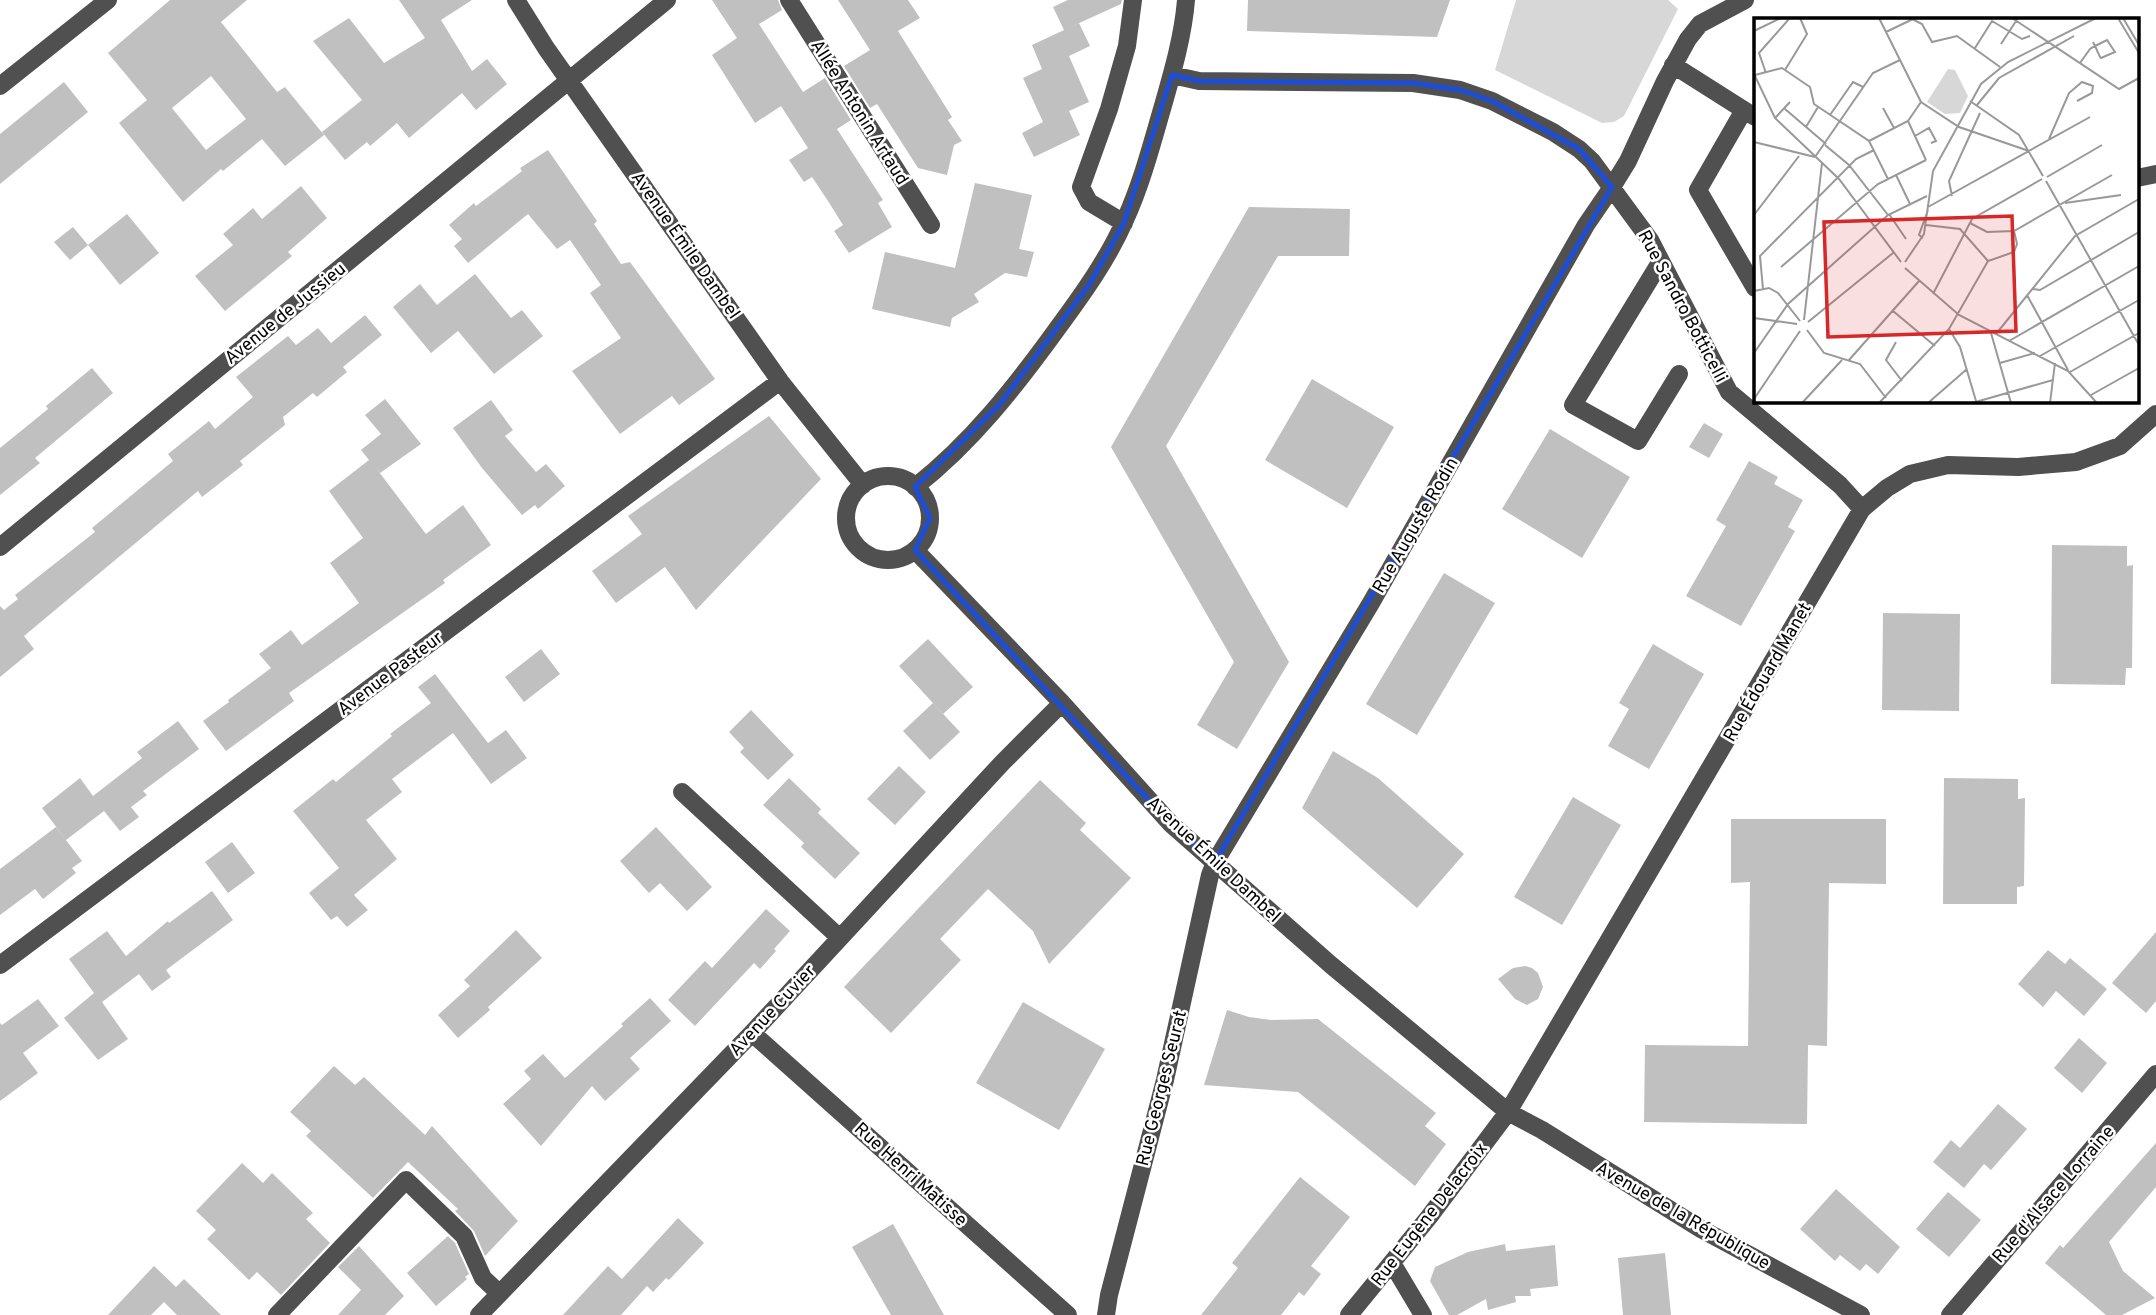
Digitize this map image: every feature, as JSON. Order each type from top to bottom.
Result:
[{"type":"street","points":[[0,86],[108,0]]},
{"type":"street","name":"Avenue Émile Dambel","points":[[516,0],[546,48],[780,380],[863,485]]},
{"type":"street","name":"Avenue de Jussieu","points":[[0,547],[667,0]]},
{"type":"street","name":"Allée Antonin Artaud","points":[[789,0],[931,225]]},
{"type":"street","points":[[1124,223],[1089,202],[1081,187],[1109,109],[1127,46],[1133,0]]},
{"type":"street","points":[[915,486],[968,440],[1000,404],[1089,285],[1124,223],[1142,177],[1172,75],[1186,0]]},
{"type":"street","name":"Rue Auguste Rodin","points":[[1215,862],[1371,603],[1586,225],[1628,160],[1688,39],[1700,24],[1745,0]]},
{"type":"street","points":[[1673,65],[1750,114],[1698,190],[1754,286]]},
{"type":"street","name":"Rue Sandro Botticelli","points":[[1172,75],[1199,81],[1413,83],[1460,90],[1492,101],[1571,143],[1592,161],[1650,240],[1729,392],[1840,485],[1862,509]]},
{"type":"street","points":[[2138,178],[2156,174]]},
{"type":"street","points":[[1661,261],[1573,405],[1638,441],[1679,374]]},
{"type":"street","name":"Avenue Pasteur","points":[[0,965],[780,380]]},
{"type":"street","name":"Rue Édouard Manet","points":[[1508,1112],[1862,509],[1887,488],[1910,474],[1948,465],[2018,467],[2076,463],[2120,446],[2156,414]]},
{"type":"street","points":[[880,477],[899,478],[915,486],[923,496],[930,518],[923,541],[905,557],[893,560],[881,560],[860,549],[852,540],[846,516],[855,494],[863,485],[880,477]]},
{"type":"street","name":"Avenue Émile Dambel","points":[[915,550],[1062,703],[1171,824],[1331,965],[1508,1112]]},
{"type":"street","name":"Avenue Cuvier","points":[[479,1315],[752,1033],[1003,762],[1062,703]]},
{"type":"street","points":[[682,792],[840,938]]},
{"type":"street","name":"Rue Georges Seurat","points":[[1106,1315],[1215,862]]},
{"type":"street","name":"Rue Henri Matisse","points":[[752,1033],[1068,1315]]},
{"type":"street","name":"Rue d'Alsace Lorraine","points":[[1950,1315],[2156,1074]]},
{"type":"street","name":"Rue Eugène Delacroix","points":[[1349,1315],[1429,1217],[1508,1112]]},
{"type":"street","name":"Avenue de la République","points":[[1508,1112],[1701,1228],[1861,1315]]},
{"type":"street","points":[[277,1315],[406,1180],[464,1236],[483,1278],[499,1293]]},
{"type":"street","points":[[1392,1263],[1423,1315]]},
{"type":"highlighted area","points":[[1172,75],[1199,81],[1413,83],[1460,90],[1492,101],[1579,149],[1612,187],[1215,862],[1171,824],[915,550],[930,518],[915,487],[1000,404],[1089,285],[1124,223]]},
{"type":"shaded area","points":[[1516,0],[1668,0],[1678,9],[1624,116],[1614,122],[1602,123],[1495,70]]},
{"type":"building","points":[[170,0],[247,0],[221,22],[277,92],[285,87],[324,135],[285,166],[262,139],[223,171],[221,169],[183,202],[119,123],[147,100],[108,53]],"holes":[[[211,76],[246,119],[206,150],[172,108]]]},
{"type":"building","points":[[399,0],[472,0],[441,20],[472,71],[487,59],[507,84],[476,110],[462,93],[409,138],[397,123],[370,146],[367,142],[345,160],[322,132],[362,100],[313,41],[349,18],[384,63],[425,38]]},
{"type":"building","points":[[712,0],[778,0],[782,10],[759,24],[803,92],[825,78],[851,120],[837,129],[883,200],[878,203],[892,227],[849,253],[834,231],[843,225],[828,201],[812,177],[804,182],[789,160],[808,148],[781,106],[755,123],[712,55],[737,38]]},
{"type":"building","points":[[838,0],[908,0],[920,18],[898,31],[952,117],[948,120],[962,141],[954,145],[947,175],[918,168],[877,104],[870,108],[844,66],[870,50]]},
{"type":"building","points":[[1068,0],[1122,0],[1121,4],[1064,30],[1053,7]]},
{"type":"building","points":[[1248,0],[1450,0],[1437,37],[1247,31]]},
{"type":"building","points":[[1079,23],[1090,46],[1069,56],[1089,102],[1069,111],[1080,135],[1034,157],[1022,133],[1043,122],[1023,78],[1042,69],[1032,45]]},
{"type":"building","points":[[64,82],[88,112],[0,184],[0,134]]},
{"type":"building","points":[[548,150],[597,221],[594,224],[621,264],[630,262],[715,379],[679,405],[672,396],[620,434],[572,371],[621,338],[590,293],[601,285],[570,240],[557,249],[528,214],[468,263],[454,246],[462,239],[449,225],[474,203],[476,206],[522,171],[520,168]]},
{"type":"building","points":[[975,183],[1032,195],[1019,249],[1034,252],[1027,277],[1005,273],[974,294],[979,302],[952,318],[950,327],[872,309],[885,252],[955,268]]},
{"type":"building","points":[[301,186],[327,218],[288,252],[292,256],[225,311],[195,276],[233,245],[223,234],[253,208],[262,219]]},
{"type":"building","points":[[1249,207],[1350,209],[1349,256],[1278,256],[1166,446],[1289,662],[1237,749],[1197,725],[1234,662],[1111,447]]},
{"type":"building","points":[[127,214],[159,253],[120,285],[88,245]]},
{"type":"building","points":[[73,227],[88,245],[70,260],[54,242]]},
{"type":"building","points":[[475,274],[511,318],[522,310],[543,336],[494,374],[458,331],[431,353],[393,307],[420,284],[437,305]]},
{"type":"building","points":[[365,315],[382,335],[343,367],[347,372],[317,397],[313,393],[283,417],[285,425],[240,461],[243,465],[202,497],[198,491],[24,636],[34,649],[0,677],[0,606],[4,610],[18,599],[15,595],[95,532],[92,528],[173,461],[168,454],[209,421],[215,429],[253,397],[236,377],[288,336],[296,345],[318,328],[331,343]]},
{"type":"building","points":[[92,368],[113,393],[35,458],[40,463],[0,495],[0,448]]},
{"type":"building","points":[[1312,379],[1394,427],[1347,508],[1265,460]]},
{"type":"building","points":[[385,399],[421,444],[380,473],[376,468],[426,534],[463,505],[491,545],[443,580],[445,583],[289,693],[294,701],[226,751],[203,721],[271,668],[259,654],[291,630],[302,645],[359,603],[330,563],[363,538],[329,491],[369,460],[361,450],[381,434],[365,415]]},
{"type":"building","points":[[491,400],[513,430],[505,436],[536,472],[546,464],[565,486],[538,509],[535,505],[522,515],[482,468],[453,428]]},
{"type":"building","points":[[769,416],[821,479],[696,610],[665,567],[616,603],[592,571],[642,534],[628,516]]},
{"type":"building","points":[[1704,423],[1723,434],[1709,458],[1689,447]]},
{"type":"building","points":[[1550,429],[1630,477],[1582,558],[1502,509]]},
{"type":"building","points":[[1749,461],[1778,477],[1774,484],[1803,500],[1788,527],[1795,531],[1741,626],[1686,596],[1726,526],[1716,520]]},
{"type":"building","points":[[2052,545],[2127,546],[2127,566],[2133,565],[2132,668],[2126,668],[2125,685],[2051,684]]},
{"type":"building","points":[[1444,573],[1495,603],[1417,735],[1366,704]]},
{"type":"building","points":[[1883,613],[1960,614],[1959,711],[1882,710]]},
{"type":"building","points":[[928,639],[973,687],[943,714],[899,666]]},
{"type":"building","points":[[1653,644],[1704,674],[1649,769],[1608,746],[1629,709],[1619,703]]},
{"type":"building","points":[[541,649],[560,674],[524,702],[505,677]]},
{"type":"building","points":[[435,674],[488,743],[506,730],[527,758],[491,784],[453,733],[392,779],[402,792],[366,820],[397,859],[354,895],[368,910],[347,927],[337,916],[331,920],[309,893],[339,868],[293,811],[333,779],[336,782],[392,736],[390,734],[431,703],[418,687]]},
{"type":"building","points":[[933,703],[960,732],[930,760],[903,731]]},
{"type":"building","points":[[751,710],[794,755],[768,780],[740,752],[744,748],[729,732]]},
{"type":"building","points":[[178,721],[199,749],[143,791],[147,795],[131,807],[139,817],[120,831],[104,811],[66,840],[42,808],[80,778],[93,796],[142,758],[137,752]]},
{"type":"building","points":[[1333,751],[1378,778],[1464,854],[1417,908],[1302,808]]},
{"type":"building","points":[[899,766],[926,792],[895,825],[867,799]]},
{"type":"building","points":[[789,778],[821,809],[818,813],[860,853],[835,879],[801,847],[804,843],[763,805]]},
{"type":"building","points":[[1944,778],[2018,779],[2018,799],[2025,798],[2024,886],[2017,887],[2017,904],[1943,904]]},
{"type":"building","points":[[1040,780],[1086,823],[1080,830],[1131,878],[1049,964],[1033,931],[988,889],[940,939],[961,960],[891,1033],[844,987]]},
{"type":"building","points":[[1573,797],[1621,825],[1562,925],[1514,897]]},
{"type":"building","points":[[1731,819],[1886,819],[1886,884],[1829,883],[1827,1046],[1808,1045],[1807,1124],[1644,1122],[1645,1045],[1748,1046],[1750,882],[1731,883]]},
{"type":"building","points":[[56,827],[82,861],[72,868],[76,873],[43,899],[35,889],[0,915],[0,869]]},
{"type":"building","points":[[656,827],[712,887],[687,911],[660,883],[649,893],[620,861]]},
{"type":"building","points":[[232,842],[255,873],[228,893],[205,862]]},
{"type":"building","points":[[212,891],[233,920],[166,970],[171,977],[152,991],[139,974],[102,1002],[128,1039],[98,1060],[64,1018],[94,993],[69,959],[107,931],[126,956],[168,921],[169,923]]},
{"type":"building","points":[[766,909],[790,931],[760,969],[754,963],[695,1026],[668,1000],[705,961],[712,968]]},
{"type":"building","points":[[516,930],[542,958],[458,1038],[438,1015],[470,986],[464,980]]},
{"type":"building","points":[[2156,932],[2156,1001],[2146,1013],[2112,983]]},
{"type":"building","points":[[2048,950],[2065,964],[2070,958],[2107,989],[2084,1016],[2056,991],[2043,1007],[2018,984]]},
{"type":"building","points":[[1525,966],[1538,973],[1543,987],[1538,999],[1527,1005],[1515,999],[1498,979],[1513,968]]},
{"type":"building","points":[[650,998],[671,1021],[630,1058],[640,1069],[605,1101],[592,1086],[541,1146],[503,1104],[531,1079],[524,1071],[543,1054],[565,1078]]},
{"type":"building","points":[[38,999],[59,1026],[23,1053],[38,1073],[0,1101],[0,1023],[2,1025]]},
{"type":"building","points":[[1023,1002],[1105,1049],[1059,1130],[976,1083]]},
{"type":"building","points":[[1227,1010],[1271,1020],[1318,1019],[1436,1113],[1425,1126],[1446,1144],[1415,1186],[1298,1092],[1204,1085]]},
{"type":"building","points":[[2079,1038],[2107,1063],[2082,1093],[2054,1068]]},
{"type":"building","points":[[334,1066],[355,1085],[364,1077],[425,1135],[432,1126],[518,1221],[485,1256],[474,1231],[455,1211],[458,1209],[408,1162],[373,1198],[306,1136],[311,1131],[290,1112]]},
{"type":"building","points":[[1998,1104],[2027,1129],[1991,1170],[1984,1164],[1964,1188],[1933,1162],[1951,1140],[1960,1148]]},
{"type":"building","points":[[2156,1143],[2156,1187],[2109,1242],[2123,1271],[2155,1298],[2122,1315],[2106,1315],[2045,1263],[2060,1245],[2063,1248]]},
{"type":"building","points":[[242,1163],[263,1183],[272,1173],[313,1213],[306,1219],[330,1243],[281,1295],[257,1272],[249,1280],[207,1239],[216,1230],[196,1211]]},
{"type":"building","points":[[1300,1177],[1350,1217],[1311,1266],[1321,1274],[1304,1296],[1299,1292],[1281,1315],[1201,1315],[1238,1268],[1232,1263]]},
{"type":"building","points":[[1836,1189],[1900,1247],[1878,1274],[1866,1264],[1860,1271],[1840,1255],[1835,1261],[1800,1229]]},
{"type":"building","points":[[1948,1192],[1981,1220],[1949,1257],[1916,1229]]},
{"type":"building","points":[[678,1218],[704,1243],[669,1280],[666,1278],[653,1292],[647,1286],[621,1315],[563,1315],[608,1266],[622,1279]]},
{"type":"building","points":[[893,1224],[944,1315],[891,1315],[852,1247]]},
{"type":"building","points":[[448,1236],[455,1243],[469,1274],[465,1277],[467,1279],[436,1306],[407,1273]]},
{"type":"building","points":[[1505,1244],[1506,1251],[1555,1245],[1558,1286],[1530,1289],[1531,1296],[1515,1296],[1516,1302],[1488,1310],[1486,1299],[1457,1315],[1449,1315],[1430,1281],[1435,1267],[1468,1252]]},
{"type":"building","points":[[359,1246],[404,1296],[385,1315],[338,1315],[361,1290],[338,1267]]},
{"type":"building","points":[[1665,1253],[1671,1315],[1623,1315],[1618,1258]]},
{"type":"building","points":[[154,1266],[176,1287],[184,1279],[221,1315],[177,1315],[164,1302],[151,1315],[108,1315]]}]
